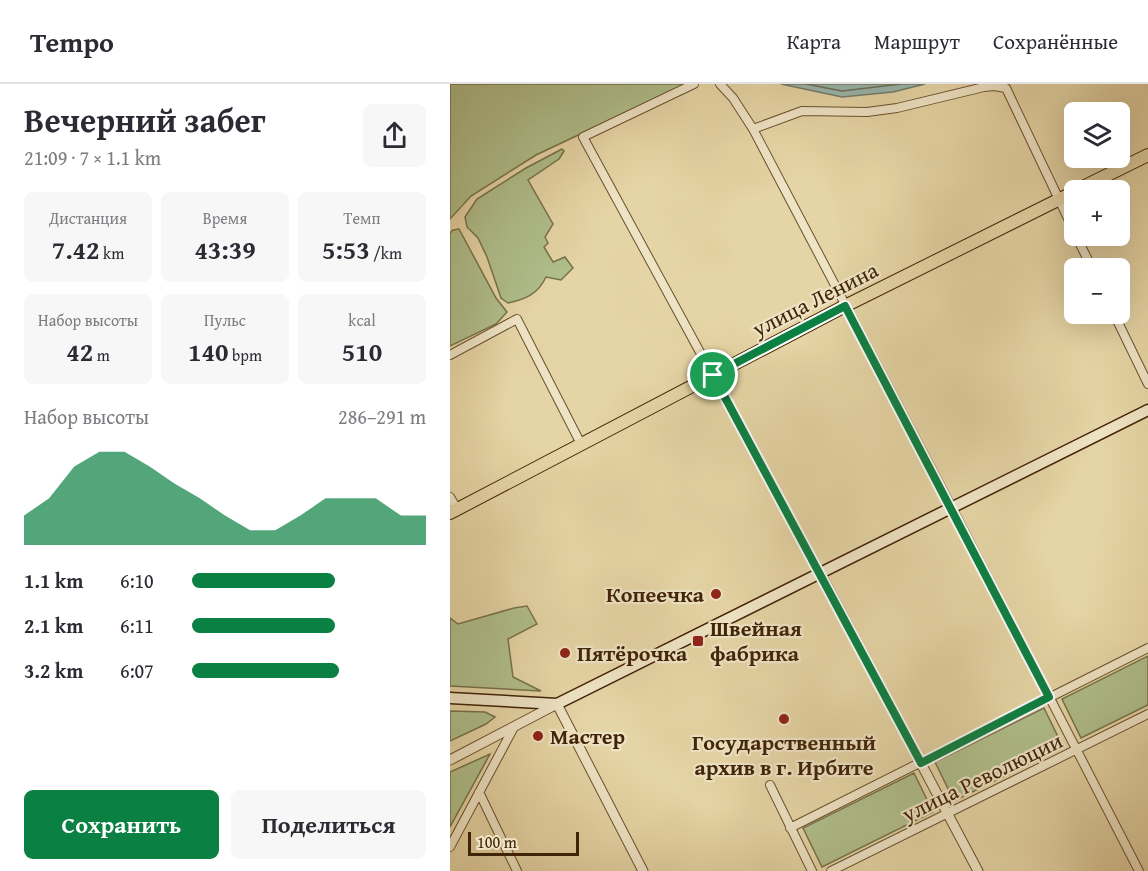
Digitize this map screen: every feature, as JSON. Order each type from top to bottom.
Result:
[{"type":"main road","name":"улица Ленина","points":[[1098,180],[1148,155]]},
{"type":"main road","name":"улица Ленина","points":[[454,511],[845,306],[1064,197]]},
{"type":"main road","points":[[450,698],[557,704],[1148,410]]},
{"type":"street","points":[[694,84],[583,136],[820,573],[978,871]]},
{"type":"street","points":[[720,84],[734,98],[753,129],[952,507],[1138,871]]},
{"type":"street","points":[[753,129],[802,111],[867,112],[897,108],[984,87],[1006,88],[1064,210]]},
{"type":"street","points":[[450,355],[517,319],[581,444]]},
{"type":"street","points":[[1119,324],[1148,384]]},
{"type":"street","points":[[450,497],[454,511]]},
{"type":"street","name":"улица Революции","points":[[790,828],[1148,648]]},
{"type":"street","points":[[450,760],[557,704],[643,871]]},
{"type":"street","name":"улица Революции","points":[[831,871],[1148,714]]},
{"type":"street","points":[[450,847],[514,727]]},
{"type":"street","points":[[770,785],[812,871]]},
{"type":"street","points":[[479,792],[517,871]]},
{"type":"green space","points":[[450,84],[686,84],[536,155],[471,196],[450,219]]},
{"type":"green space","points":[[562,149],[564,151],[559,159],[528,180],[553,224],[545,237],[548,243],[544,247],[553,262],[565,257],[573,268],[561,280],[546,277],[531,295],[508,303],[501,298],[487,257],[478,238],[467,227],[465,217],[477,199],[526,168]]},
{"type":"green space","points":[[459,229],[496,298],[507,312],[496,324],[450,346],[450,233]]},
{"type":"green space","points":[[527,606],[537,624],[508,639],[513,677],[541,691],[450,686],[450,618],[458,624]]},
{"type":"green space","points":[[1148,656],[1148,705],[1081,738],[1062,699]]},
{"type":"green space","points":[[1044,708],[1063,747],[954,801],[935,762]]},
{"type":"green space","points":[[450,711],[485,712],[495,717],[486,724],[450,741]]},
{"type":"green space","points":[[490,754],[450,827],[450,772]]},
{"type":"green space","points":[[914,773],[933,812],[822,867],[803,828]]},
{"type":"water","points":[[781,84],[925,84],[893,92],[842,97]]},
{"type":"place","name":"Копеечка","points":[[716,594]]},
{"type":"place","name":"Швейная фабрика","points":[[698,641]]},
{"type":"place","name":"Пятёрочка","points":[[565,653]]},
{"type":"place","name":"Государственный архив в г. Ирбите","points":[[784,719]]},
{"type":"place","name":"Мастер","points":[[538,736]]},
{"type":"route","points":[[845,306],[952,507],[1049,697],[921,763],[713,375],[845,306]]}]
